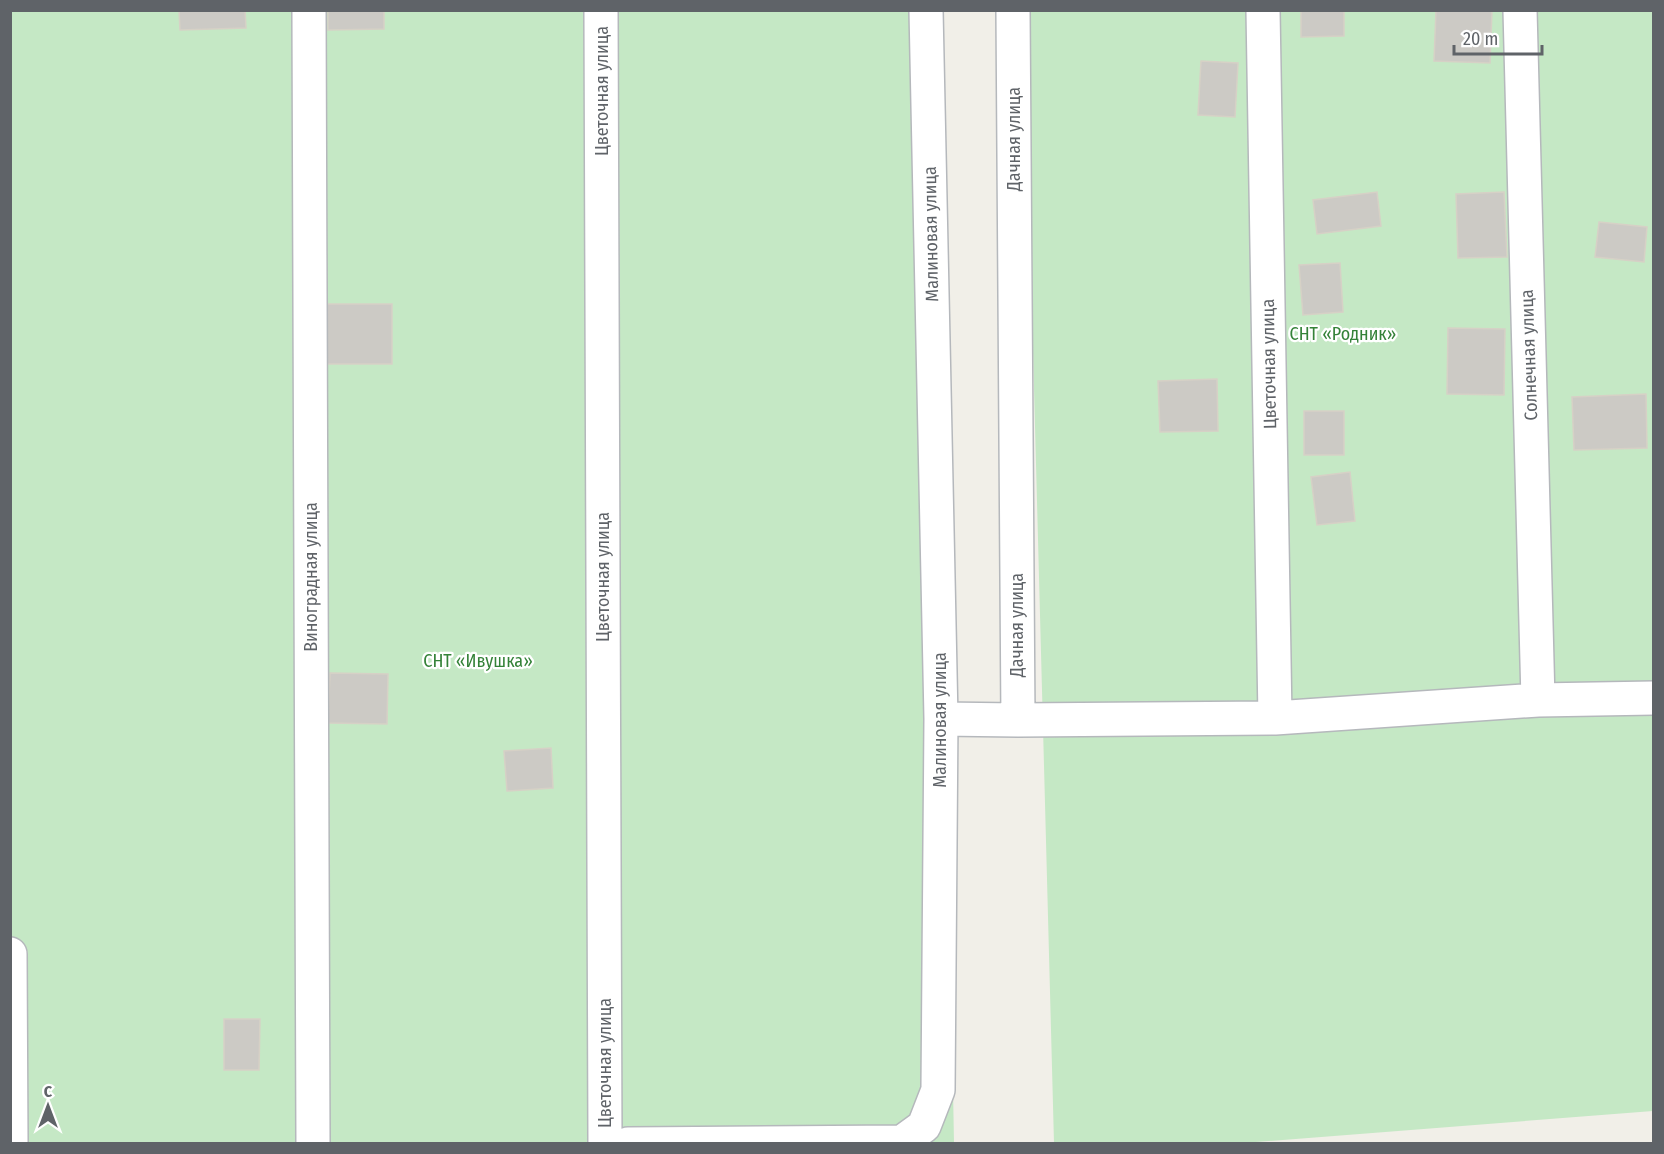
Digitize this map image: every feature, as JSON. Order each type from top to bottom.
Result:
[{"type":"street","name":"Виноградная улица","points":[[309,10],[312,1143]]},
{"type":"street","name":"Цветочная улица","points":[[601,10],[605,1143]]},
{"type":"street","name":"Малиновая улица","points":[[628,1143],[902,1142],[924,1126],[938,1090],[941,719],[926,10]]},
{"type":"street","name":"Дачная улица","points":[[1013,10],[1018,720]]},
{"type":"street","name":"Цветочная улица","points":[[1263,10],[1275,718]]},
{"type":"street","name":"Солнечная улица","points":[[1520,10],[1538,700]]},
{"type":"street","points":[[941,719],[1275,718],[1538,700],[1653,698]]},
{"type":"street","points":[[10,954],[11,1143]]},
{"type":"green space","name":"СНТ «Ивушка»","points":[[10,11],[933,11],[954,1143],[11,1143]]},
{"type":"green space","name":"СНТ «Родник»","points":[[1024,11],[1653,11],[1653,1111],[1243,1143],[1054,1143]]},
{"type":"building","points":[[179,10],[245,10],[246,28],[180,30]]},
{"type":"building","points":[[328,10],[384,10],[384,29],[328,30]]},
{"type":"building","points":[[1301,10],[1344,10],[1344,36],[1301,37]]},
{"type":"building","points":[[1436,10],[1492,10],[1490,63],[1434,61]]},
{"type":"building","points":[[1201,61],[1238,63],[1235,117],[1198,115]]},
{"type":"building","points":[[1377,192],[1381,226],[1317,234],[1313,200]]},
{"type":"building","points":[[1504,192],[1507,257],[1458,258],[1456,194]]},
{"type":"building","points":[[1599,222],[1647,227],[1644,262],[1595,257]]},
{"type":"building","points":[[1340,263],[1343,312],[1303,315],[1299,265]]},
{"type":"building","points":[[327,304],[392,304],[392,364],[327,364]]},
{"type":"building","points":[[1448,328],[1505,329],[1504,395],[1447,394]]},
{"type":"building","points":[[1217,379],[1218,431],[1160,432],[1158,381]]},
{"type":"building","points":[[1646,394],[1647,448],[1574,450],[1572,397]]},
{"type":"building","points":[[1304,411],[1344,411],[1344,455],[1304,455]]},
{"type":"building","points":[[1350,472],[1355,521],[1317,525],[1311,477]]},
{"type":"building","points":[[330,673],[388,674],[387,724],[328,723]]},
{"type":"building","points":[[551,748],[553,788],[507,791],[504,751]]},
{"type":"building","points":[[224,1019],[260,1019],[259,1070],[224,1070]]}]
